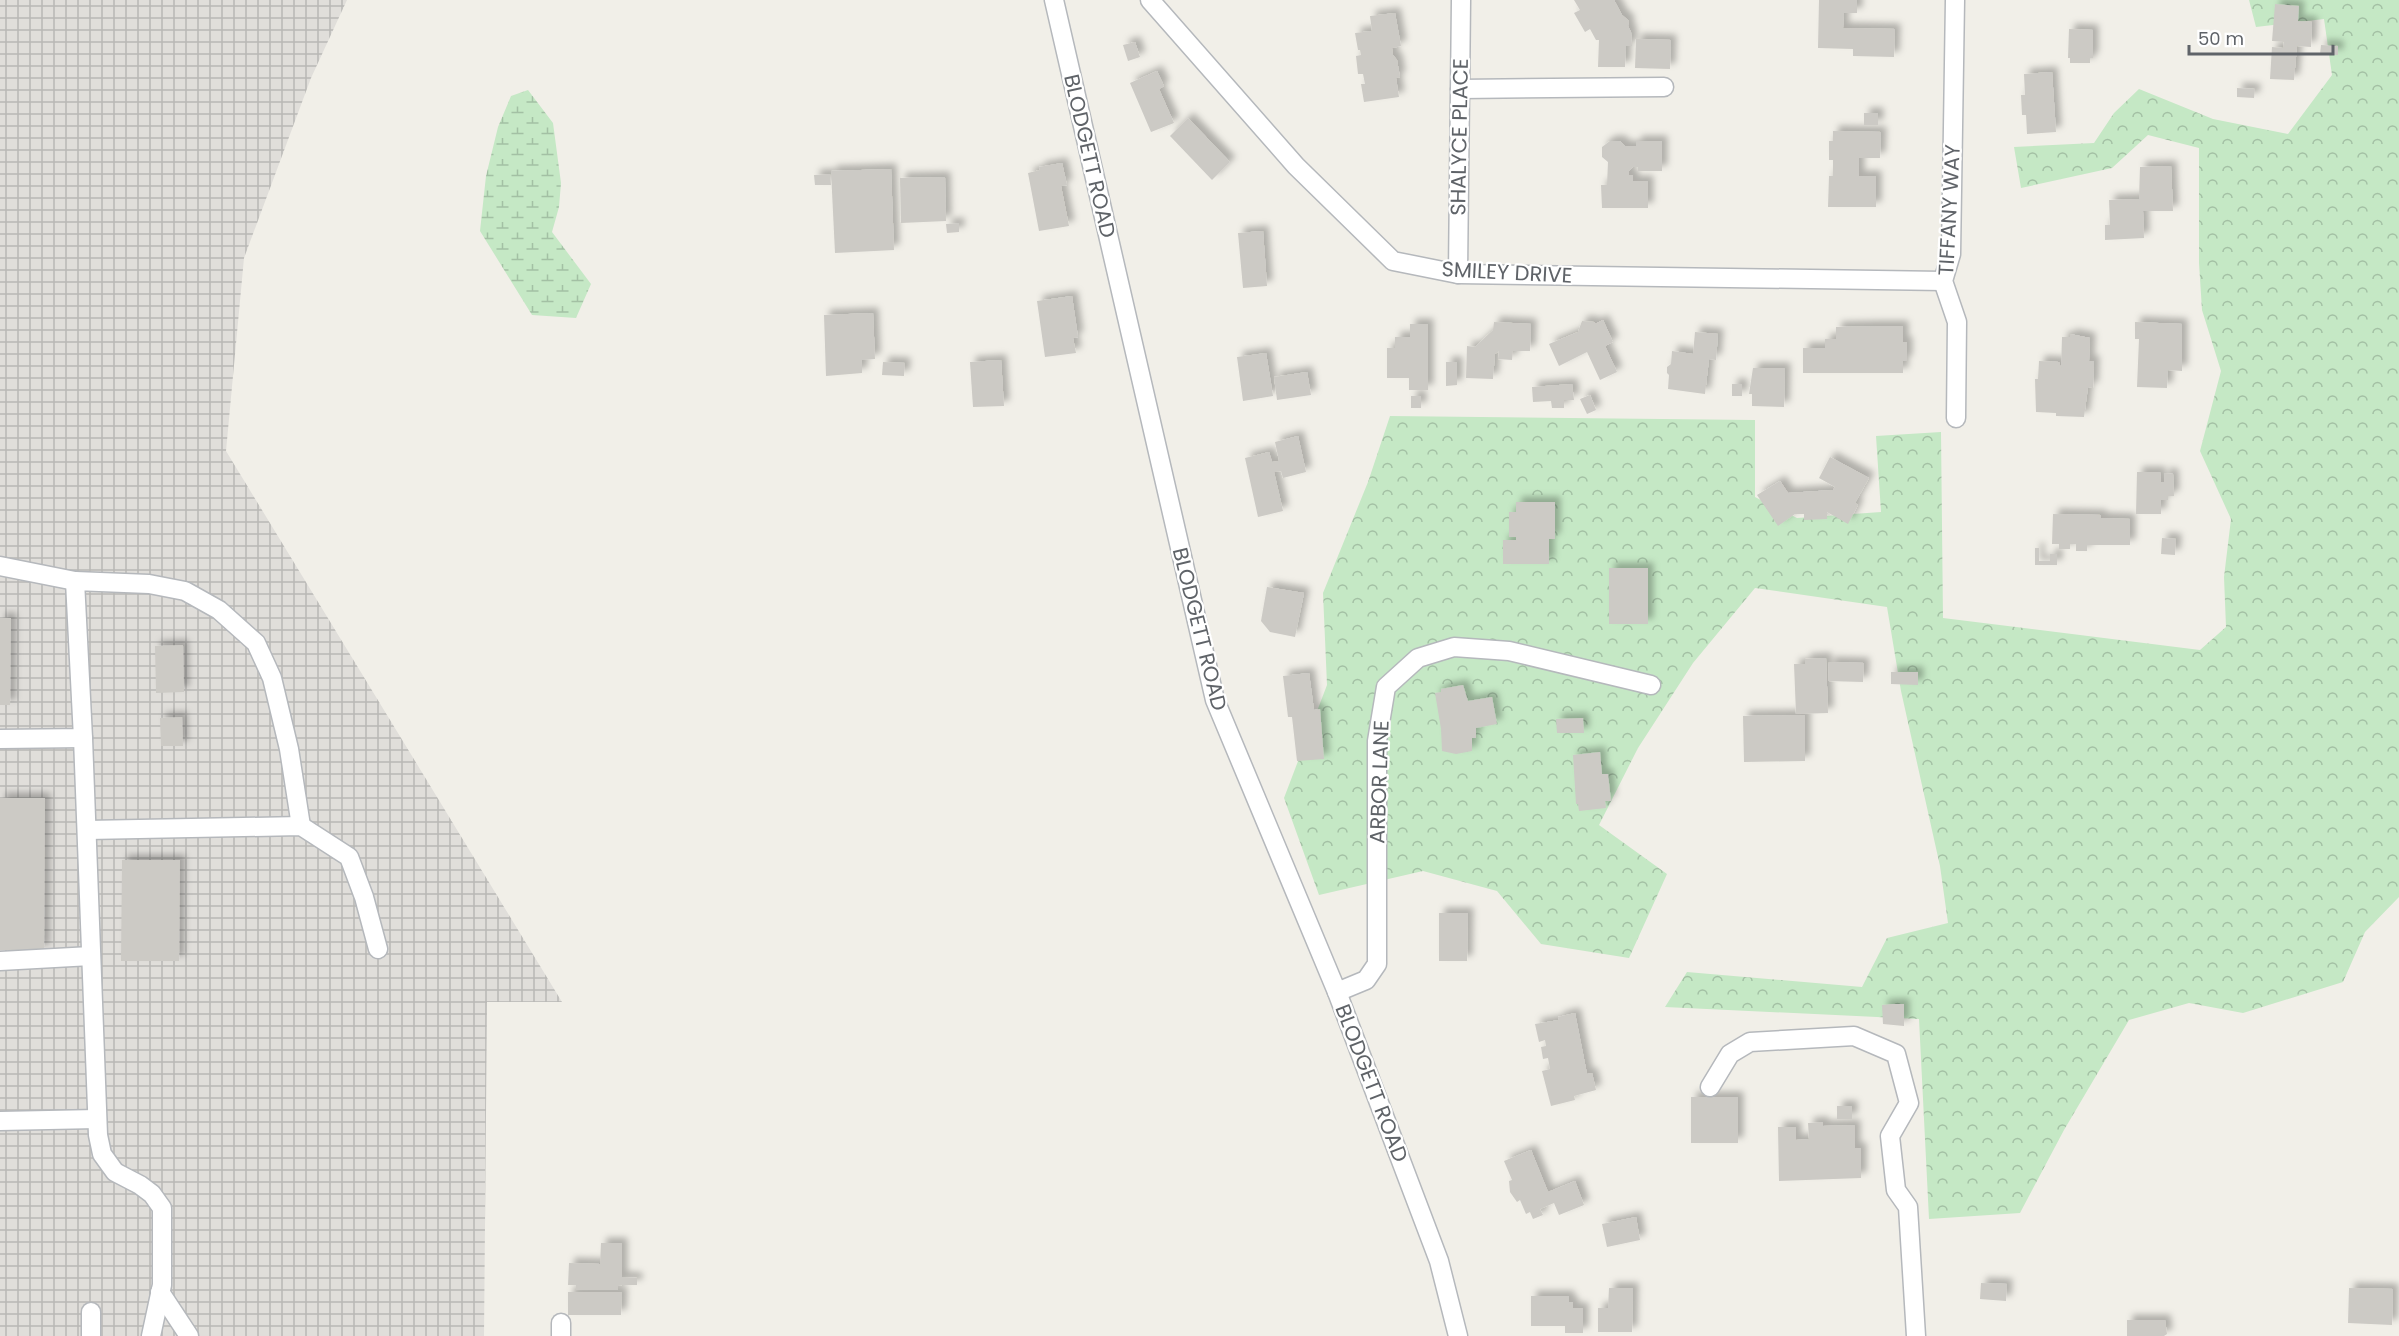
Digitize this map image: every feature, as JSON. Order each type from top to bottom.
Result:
[{"type":"street","name":"BLODGETT ROAD","points":[[1054,0],[1215,700],[1337,992],[1439,1261],[1458,1336]]},
{"type":"street","name":"SMILEY DRIVE","points":[[1150,0],[1296,166],[1393,261],[1458,274],[1943,281]]},
{"type":"street","name":"SHALYCE PLACE","points":[[1458,274],[1461,0]]},
{"type":"street","name":"TIFFANY WAY","points":[[1955,0],[1951,254],[1943,281],[1958,322],[1956,418]]},
{"type":"street","points":[[1460,88],[1664,87]]},
{"type":"street","points":[[0,566],[75,581],[149,584],[185,591],[219,610],[256,643],[272,678],[289,749],[301,825]]},
{"type":"street","points":[[75,581],[87,830],[97,1119],[102,1154],[115,1172],[152,1194],[162,1209],[160,1292],[151,1336]]},
{"type":"street","name":"ARBOR LANE","points":[[1337,992],[1366,980],[1377,964],[1377,741],[1386,687],[1418,657],[1454,647],[1509,651],[1650,685]]},
{"type":"street","points":[[0,738],[83,738]]},
{"type":"street","points":[[87,830],[301,825],[349,857],[364,897],[378,949]]},
{"type":"street","points":[[0,961],[91,957]]},
{"type":"street","points":[[1710,1087],[1730,1054],[1750,1042],[1854,1036],[1896,1054],[1909,1103],[1890,1136],[1896,1190],[1908,1207],[1916,1336]]},
{"type":"street","points":[[0,1121],[97,1119]]},
{"type":"street","points":[[160,1292],[189,1336]]},
{"type":"street","points":[[91,1312],[91,1336]]},
{"type":"shaded area","points":[[0,0],[347,0],[311,78],[244,258],[226,451],[562,1002],[487,1002],[484,1336],[0,1336]]},
{"type":"green space","points":[[2249,0],[2399,0],[2399,897],[2365,932],[2343,982],[2243,1013],[2189,1003],[2129,1020],[2064,1130],[2020,1213],[1929,1219],[1919,1019],[1665,1007],[1687,972],[1862,987],[1887,938],[1948,923],[1940,866],[1901,691],[1887,607],[1755,588],[1693,663],[1638,748],[1599,825],[1667,874],[1629,958],[1541,944],[1497,891],[1423,871],[1319,895],[1284,798],[1327,685],[1323,593],[1368,482],[1390,416],[1755,420],[1755,497],[1797,518],[1881,512],[1876,436],[1941,432],[1943,618],[2200,650],[2226,627],[2224,577],[2231,519],[2200,451],[2221,371],[2202,310],[2199,263],[2199,148],[2148,135],[2112,168],[2021,188],[2014,147],[2094,143],[2114,113],[2139,89],[2213,119],[2288,134],[2332,75],[2324,19],[2256,27]]},
{"type":"green space","points":[[528,90],[553,123],[561,183],[559,207],[552,232],[591,284],[576,318],[532,315],[480,231],[486,176],[498,127],[511,96]]},
{"type":"building","points":[[1574,0],[1614,0],[1622,15],[1629,21],[1628,26],[1631,32],[1632,46],[1626,46],[1625,67],[1598,67],[1599,40],[1596,40],[1590,29],[1585,32],[1574,13],[1580,10]]},
{"type":"building","points":[[1819,0],[1857,0],[1857,13],[1844,13],[1843,28],[1895,29],[1894,57],[1853,56],[1853,49],[1818,48]]},
{"type":"building","points":[[2275,4],[2299,6],[2298,21],[2312,22],[2311,47],[2297,46],[2294,80],[2270,79],[2272,47],[2283,48],[2284,42],[2272,41]]},
{"type":"building","points":[[1395,13],[1401,46],[1392,48],[1400,77],[1396,78],[1399,97],[1364,102],[1361,84],[1365,84],[1363,74],[1358,74],[1356,56],[1361,55],[1355,33],[1372,31],[1370,16]]},
{"type":"building","points":[[2069,29],[2093,30],[2093,58],[2090,58],[2090,63],[2070,63],[2070,58],[2068,58]]},
{"type":"building","points":[[1636,39],[1671,40],[1670,69],[1635,68]]},
{"type":"building","points":[[1135,42],[1140,57],[1128,61],[1123,45]]},
{"type":"building","points":[[2321,45],[2338,46],[2338,55],[2320,54]]},
{"type":"building","points":[[1157,71],[1164,86],[1159,89],[1174,123],[1151,132],[1130,83]]},
{"type":"building","points":[[2052,72],[2056,132],[2027,134],[2026,115],[2022,115],[2021,95],[2025,95],[2024,74]]},
{"type":"building","points":[[2237,88],[2255,89],[2254,98],[2237,97]]},
{"type":"building","points":[[1864,113],[1878,113],[1878,125],[1864,125]]},
{"type":"building","points":[[1188,118],[1230,162],[1212,180],[1170,136]]},
{"type":"building","points":[[1833,131],[1881,132],[1880,158],[1859,158],[1859,176],[1876,176],[1876,207],[1828,207],[1829,176],[1833,176],[1833,160],[1829,160],[1829,141],[1833,141]]},
{"type":"building","points":[[1610,141],[1620,141],[1625,146],[1636,146],[1636,141],[1662,141],[1662,171],[1638,171],[1638,167],[1633,167],[1629,171],[1629,175],[1633,175],[1633,181],[1648,181],[1648,208],[1602,208],[1601,185],[1607,185],[1608,162],[1602,157],[1602,147]]},
{"type":"building","points":[[1062,163],[1067,185],[1061,186],[1069,226],[1039,231],[1028,173],[1040,170],[1039,167]]},
{"type":"building","points":[[2171,166],[2173,211],[2143,211],[2144,238],[2105,240],[2105,225],[2110,225],[2109,200],[2139,199],[2140,167]]},
{"type":"building","points":[[891,169],[894,250],[835,253],[831,171]]},
{"type":"building","points":[[830,174],[831,185],[815,185],[814,175]]},
{"type":"building","points":[[945,177],[946,221],[901,223],[900,178]]},
{"type":"building","points":[[959,223],[959,232],[947,233],[946,224]]},
{"type":"building","points":[[1263,231],[1267,286],[1243,288],[1238,233]]},
{"type":"building","points":[[1072,296],[1078,337],[1073,338],[1076,353],[1045,357],[1037,301]]},
{"type":"building","points":[[873,313],[875,359],[862,360],[862,373],[826,376],[824,315]]},
{"type":"building","points":[[1603,320],[1613,342],[1605,346],[1617,372],[1600,380],[1587,352],[1559,366],[1549,344],[1578,332],[1582,321],[1595,324]]},
{"type":"building","points":[[1494,322],[1531,324],[1530,351],[1513,351],[1512,360],[1498,359],[1499,351],[1495,354],[1493,379],[1466,378],[1467,346],[1475,347],[1493,330]]},
{"type":"building","points":[[2135,322],[2182,324],[2182,371],[2168,370],[2167,388],[2137,387],[2139,339],[2135,339]]},
{"type":"building","points":[[1410,324],[1428,324],[1428,390],[1409,390],[1409,378],[1387,378],[1387,348],[1395,348],[1395,337],[1410,337]]},
{"type":"building","points":[[1903,326],[1903,342],[1907,342],[1907,361],[1903,361],[1903,373],[1803,373],[1803,348],[1825,348],[1825,339],[1836,339],[1836,327]]},
{"type":"building","points":[[1695,332],[1718,334],[1716,360],[1709,359],[1705,394],[1668,389],[1667,367],[1671,364],[1672,351],[1693,354]]},
{"type":"building","points":[[2070,334],[2090,338],[2089,361],[2094,361],[2093,388],[2088,387],[2084,417],[2056,416],[2056,413],[2036,412],[2035,379],[2038,379],[2039,361],[2059,362],[2061,368],[2062,337],[2070,337]]},
{"type":"building","points":[[1266,353],[1273,396],[1243,401],[1237,357]]},
{"type":"building","points":[[1001,360],[1004,406],[973,407],[970,362]]},
{"type":"building","points":[[883,362],[905,363],[904,376],[882,375]]},
{"type":"building","points":[[1446,362],[1457,362],[1457,385],[1446,386]]},
{"type":"building","points":[[1753,368],[1785,368],[1784,407],[1752,406],[1752,394],[1749,394]]},
{"type":"building","points":[[1307,372],[1311,395],[1277,400],[1274,377]]},
{"type":"building","points":[[1572,384],[1574,400],[1564,400],[1564,408],[1552,408],[1551,401],[1533,402],[1532,387]]},
{"type":"building","points":[[1732,384],[1742,384],[1742,396],[1732,396]]},
{"type":"building","points":[[1590,395],[1596,410],[1587,414],[1580,399]]},
{"type":"building","points":[[1411,396],[1421,396],[1421,408],[1411,408]]},
{"type":"building","points":[[1298,436],[1306,472],[1283,478],[1281,471],[1274,472],[1283,511],[1258,517],[1245,458],[1269,452],[1272,462],[1279,461],[1275,442]]},
{"type":"building","points":[[1830,457],[1869,478],[1855,503],[1858,505],[1848,524],[1827,512],[1827,519],[1804,520],[1804,514],[1795,514],[1778,526],[1757,495],[1780,481],[1788,493],[1833,490],[1835,487],[1819,478]]},
{"type":"building","points":[[2137,472],[2160,472],[2161,482],[2164,482],[2164,473],[2173,474],[2174,496],[2168,496],[2168,500],[2161,500],[2161,514],[2136,514]]},
{"type":"building","points":[[1516,502],[1555,502],[1555,539],[1549,539],[1549,564],[1503,564],[1503,540],[1516,540],[1516,537],[1509,537],[1509,512],[1516,512]]},
{"type":"building","points":[[2053,514],[2101,515],[2101,518],[2130,519],[2130,545],[2087,545],[2087,551],[2076,551],[2076,544],[2070,544],[2070,549],[2059,549],[2059,544],[2052,544]]},
{"type":"building","points":[[2162,538],[2176,539],[2175,555],[2161,554]]},
{"type":"building","points":[[2035,548],[2039,548],[2039,561],[2050,561],[2050,554],[2057,554],[2057,565],[2035,565]]},
{"type":"building","points":[[1609,568],[1648,568],[1648,624],[1609,624]]},
{"type":"building","points":[[1267,587],[1304,593],[1295,637],[1270,632],[1261,621]]},
{"type":"building","points":[[0,618],[11,618],[10,705],[0,705]]},
{"type":"building","points":[[183,645],[184,692],[156,693],[155,646]]},
{"type":"building","points":[[1826,658],[1828,713],[1796,714],[1794,664],[1805,664],[1805,659]]},
{"type":"building","points":[[1829,662],[1864,663],[1863,682],[1828,681]]},
{"type":"building","points":[[1891,672],[1918,672],[1918,685],[1891,684]]},
{"type":"building","points":[[1309,673],[1314,710],[1320,709],[1324,759],[1297,761],[1292,717],[1288,717],[1283,676]]},
{"type":"building","points":[[1463,685],[1468,701],[1492,697],[1497,724],[1476,728],[1476,738],[1472,738],[1472,751],[1456,754],[1442,751],[1435,693],[1441,692],[1441,689]]},
{"type":"building","points":[[1805,715],[1805,761],[1744,762],[1743,716]]},
{"type":"building","points":[[182,717],[183,746],[161,746],[160,718]]},
{"type":"building","points":[[1583,718],[1584,733],[1557,733],[1556,719]]},
{"type":"building","points":[[1600,752],[1602,774],[1608,774],[1611,801],[1605,801],[1606,808],[1579,811],[1578,804],[1576,804],[1573,755]]},
{"type":"building","points":[[0,798],[45,798],[44,950],[0,950]]},
{"type":"building","points":[[122,860],[180,860],[179,961],[121,961]]},
{"type":"building","points":[[1439,913],[1468,913],[1467,961],[1439,961]]},
{"type":"building","points":[[1904,1004],[1904,1026],[1883,1024],[1882,1005]]},
{"type":"building","points":[[1575,1013],[1587,1074],[1592,1073],[1596,1090],[1574,1096],[1575,1100],[1551,1106],[1542,1071],[1550,1069],[1548,1058],[1543,1059],[1541,1047],[1546,1046],[1545,1040],[1539,1042],[1535,1024],[1559,1020],[1558,1017]]},
{"type":"building","points":[[1691,1097],[1738,1097],[1738,1143],[1691,1143]]},
{"type":"building","points":[[1837,1106],[1852,1106],[1852,1119],[1837,1119]]},
{"type":"building","points":[[1823,1122],[1823,1126],[1855,1125],[1855,1148],[1861,1148],[1861,1178],[1779,1181],[1778,1127],[1796,1127],[1796,1140],[1809,1139],[1808,1123]]},
{"type":"building","points":[[1531,1150],[1548,1192],[1575,1181],[1584,1205],[1559,1215],[1554,1203],[1540,1209],[1543,1215],[1533,1219],[1530,1212],[1526,1214],[1520,1200],[1517,1202],[1510,1192],[1509,1181],[1512,1180],[1504,1161]]},
{"type":"building","points":[[1636,1217],[1640,1240],[1607,1247],[1602,1224]]},
{"type":"building","points":[[601,1243],[622,1243],[622,1277],[637,1278],[637,1285],[618,1286],[618,1290],[576,1290],[576,1285],[568,1285],[569,1263],[600,1264]]},
{"type":"building","points":[[1981,1283],[2007,1284],[2006,1301],[1980,1299]]},
{"type":"building","points":[[1609,1288],[1633,1288],[1632,1332],[1598,1332],[1598,1308],[1608,1308]]},
{"type":"building","points":[[2349,1288],[2393,1289],[2392,1325],[2348,1323]]},
{"type":"building","points":[[568,1292],[622,1292],[621,1315],[568,1315]]},
{"type":"building","points":[[1531,1296],[1569,1296],[1569,1302],[1573,1302],[1573,1308],[1583,1308],[1583,1333],[1565,1333],[1565,1326],[1531,1326]]},
{"type":"building","points":[[2127,1320],[2165,1320],[2167,1334],[2164,1336],[2127,1336]]}]
